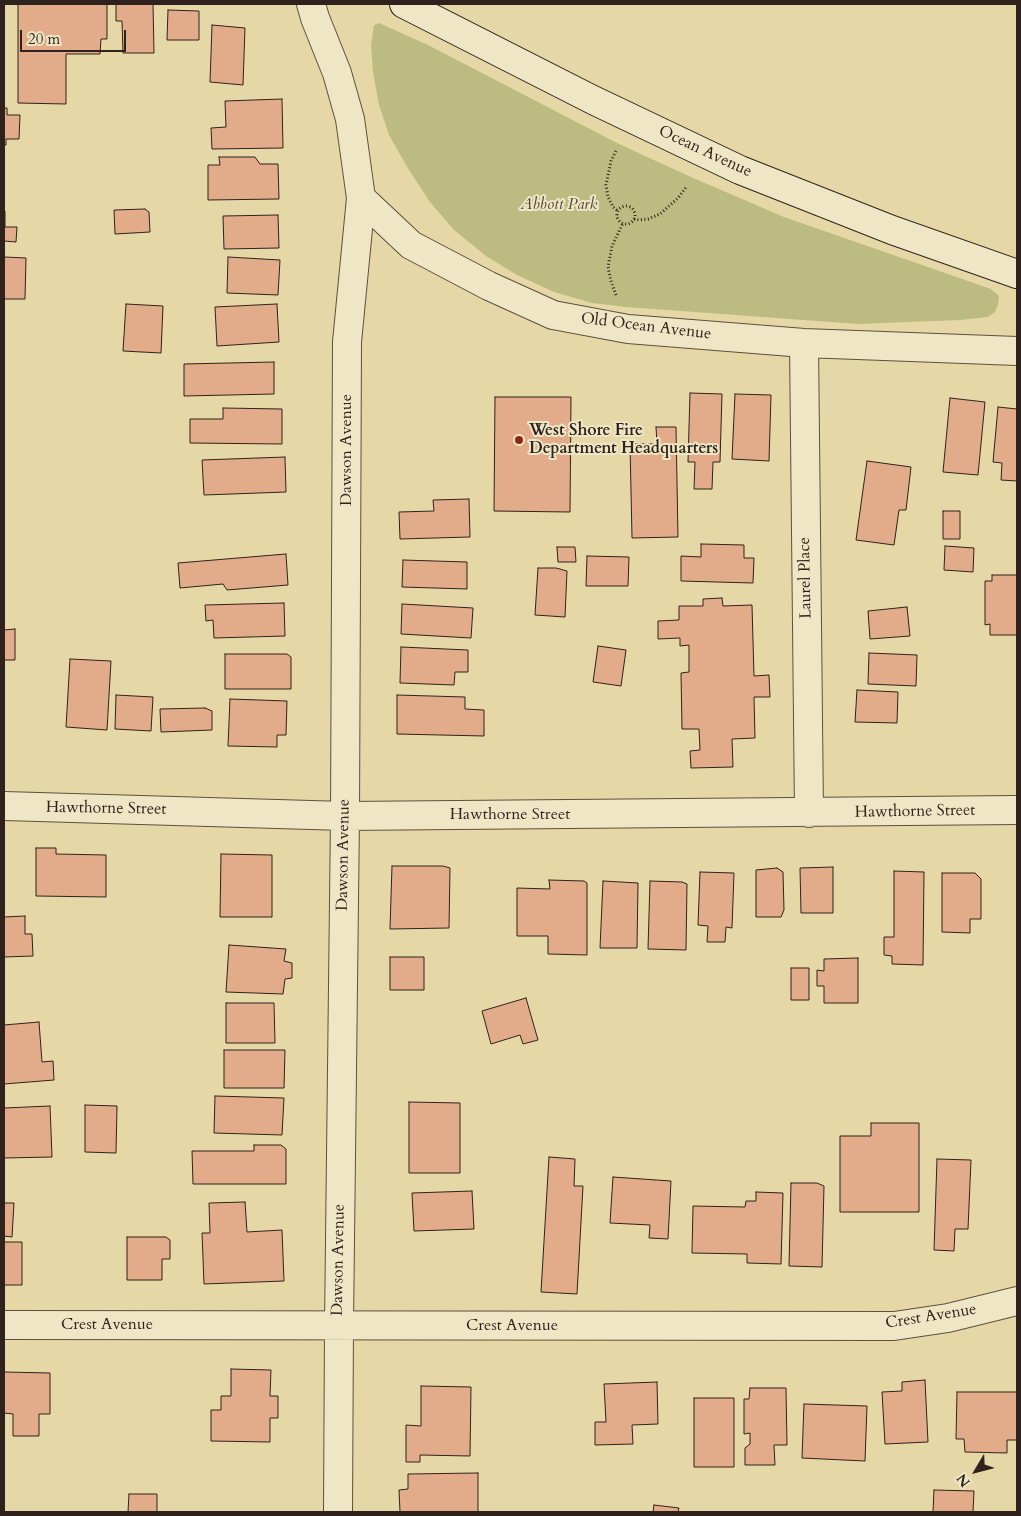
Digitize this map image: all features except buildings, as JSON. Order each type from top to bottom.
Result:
[{"type":"street","points":[[311,4],[337,73],[350,119],[361,198]]},
{"type":"street","name":"Ocean Avenue","points":[[404,4],[593,100],[740,170],[892,230],[1017,274]]},
{"type":"street","name":"Old Ocean Avenue","points":[[361,198],[411,245],[489,286],[553,315],[628,329],[804,343],[1017,351]]},
{"type":"street","name":"Dawson Avenue","points":[[338,1512],[338,1325],[345,816],[347,342],[361,198]]},
{"type":"street","name":"Laurel Place","points":[[804,343],[809,813]]},
{"type":"street","name":"Hawthorne Street","points":[[4,806],[345,816],[1017,810]]},
{"type":"street","name":"Crest Avenue","points":[[4,1325],[894,1326],[948,1318],[1017,1301]]},
{"type":"path","points":[[616,151],[611,161],[606,185],[608,197],[613,207],[618,211],[618,216],[623,223]]},
{"type":"path","points":[[623,223],[627,224],[634,219],[648,219],[660,214],[678,198],[687,186]]},
{"type":"path","points":[[618,211],[626,206],[630,207],[634,210],[634,219]]},
{"type":"path","points":[[623,223],[612,246],[608,267],[628,329]]},
{"type":"green space","name":"Abbott Park","points":[[379,23],[428,45],[619,144],[691,177],[784,217],[991,289],[999,296],[995,312],[988,317],[960,320],[858,324],[626,307],[592,303],[554,292],[517,275],[486,256],[454,230],[429,201],[389,135],[379,105],[373,72],[371,45],[374,25]]},
{"type":"place","name":"West Shore Fire Department Headquarters","points":[[519,440]]}]
